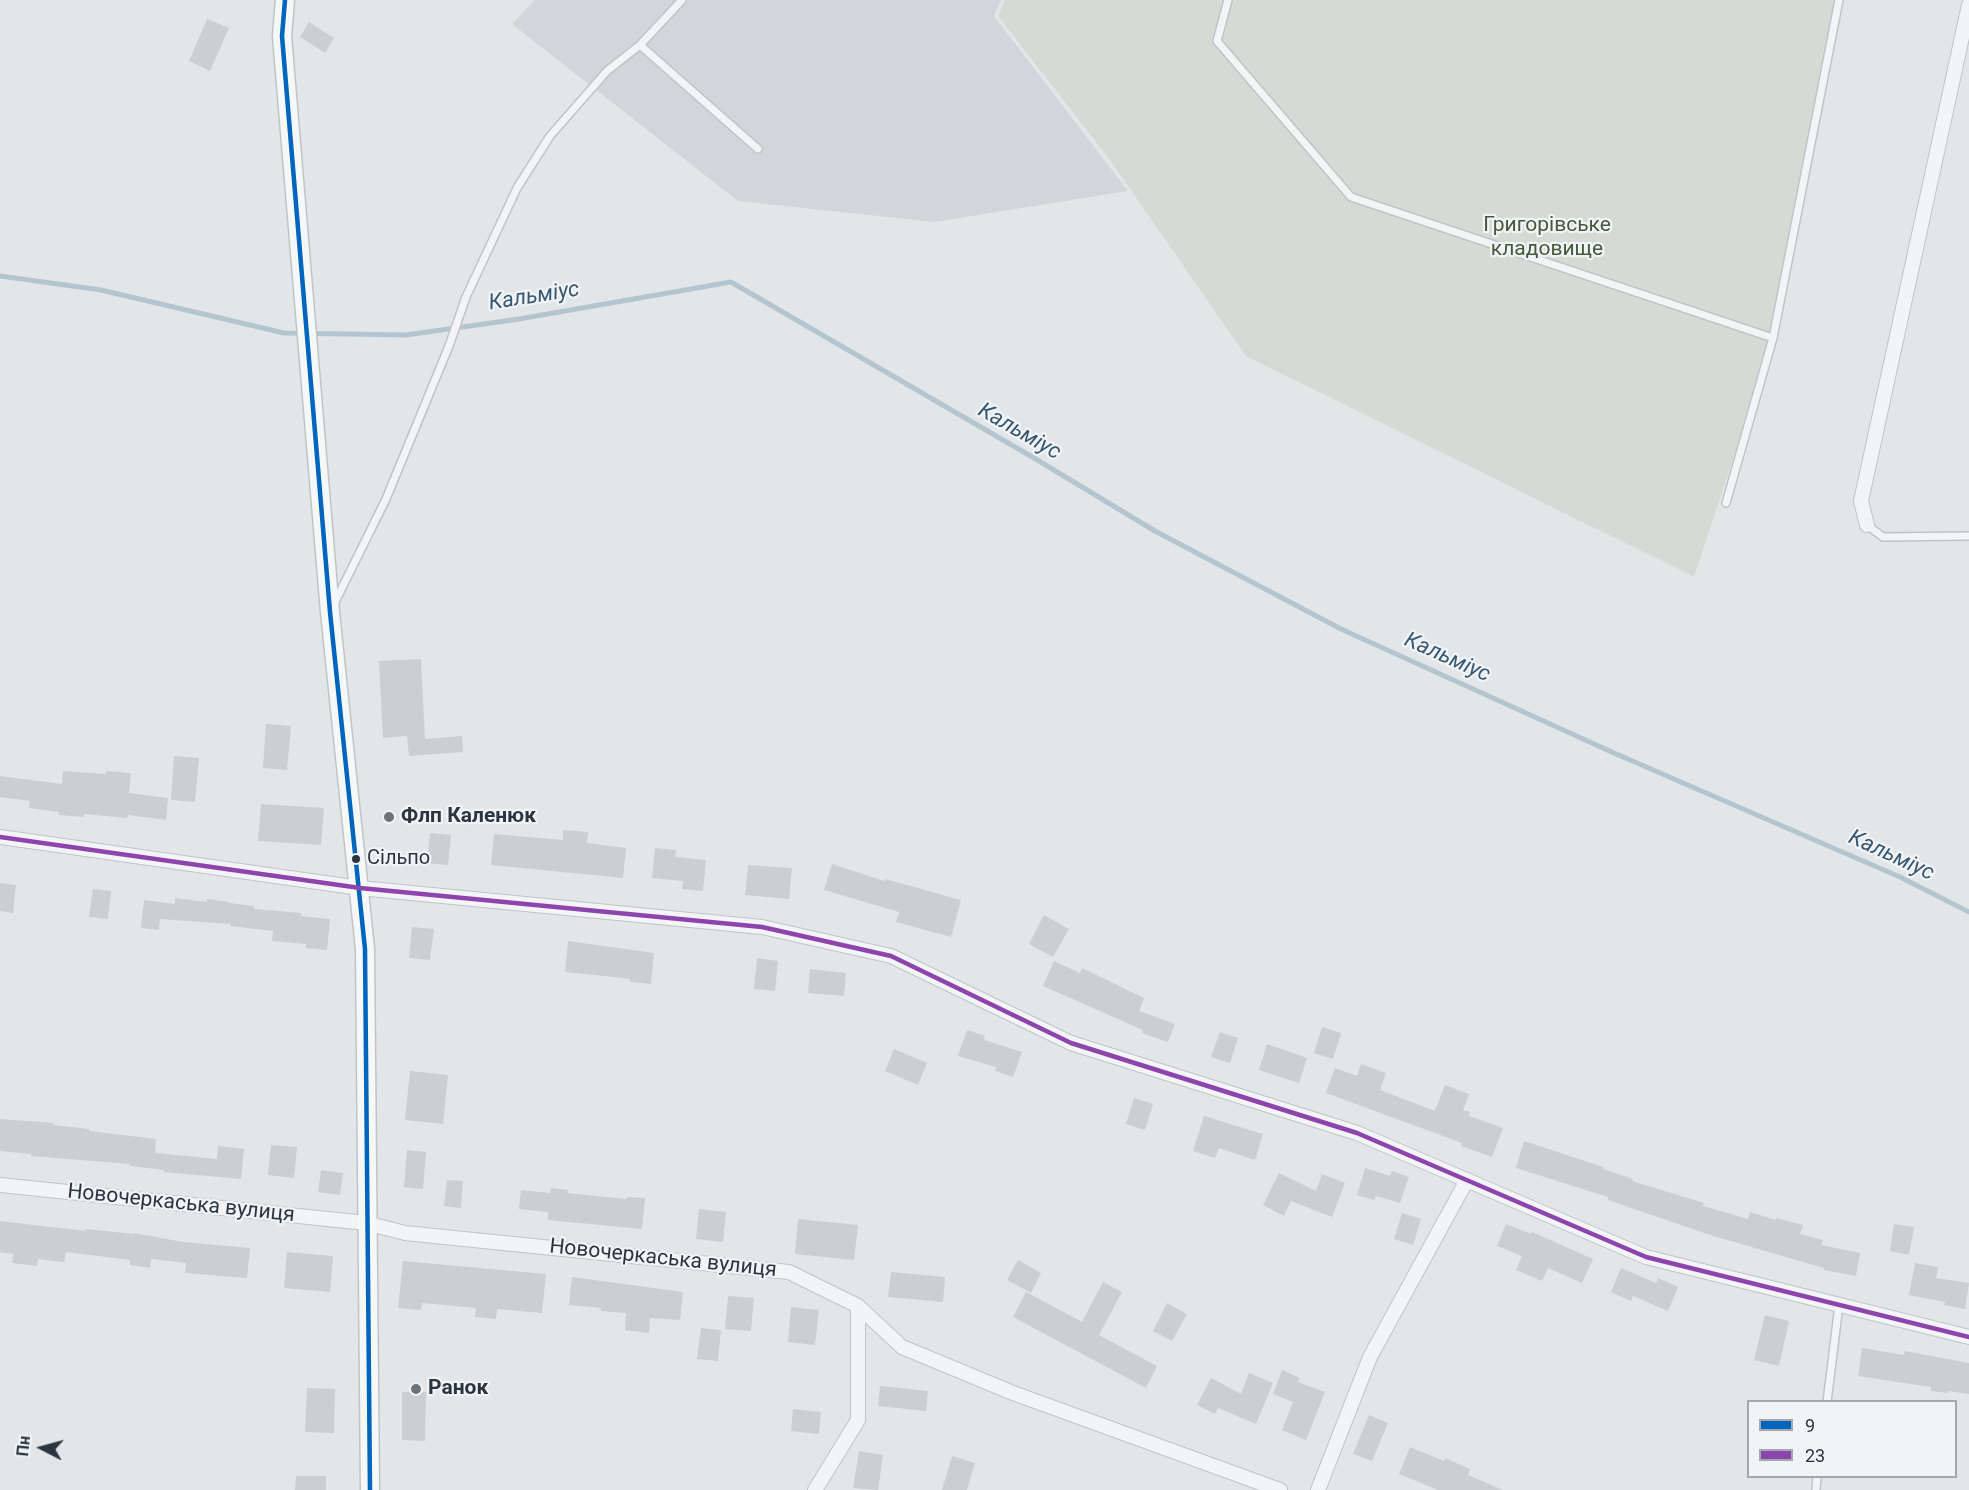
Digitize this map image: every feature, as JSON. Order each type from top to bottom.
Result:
[{"type":"street","points":[[285,0],[282,36],[309,369],[330,612],[365,949],[370,1490]]},
{"type":"street","points":[[1867,525],[1861,501],[1969,5]]},
{"type":"street","points":[[0,837],[360,888],[762,927],[891,956],[1071,1043],[1357,1133],[1646,1257],[1969,1337]]},
{"type":"street","points":[[1318,1490],[1370,1357],[1467,1180]]},
{"type":"street","name":"Новочеркаська вулиця","points":[[0,1185],[366,1223],[405,1233],[789,1272],[858,1306],[902,1347],[1013,1393],[1280,1490]]},
{"type":"street","points":[[815,1490],[858,1420],[858,1306]]},
{"type":"lane","points":[[330,612],[386,500],[449,346],[466,297],[517,188],[550,136],[607,71],[640,45],[682,0]]},
{"type":"lane","points":[[1228,0],[1217,41],[1351,197],[1773,338]]},
{"type":"lane","points":[[1726,503],[1773,338],[1839,0]]},
{"type":"lane","points":[[640,45],[758,149]]},
{"type":"lane","points":[[1867,525],[1883,537],[1969,536]]},
{"type":"lane","points":[[1827,1400],[1839,1305]]},
{"type":"shaded area","points":[[535,0],[1001,0],[994,16],[1128,191],[934,222],[738,201],[512,24]]},
{"type":"green space","name":"Григорівське кладовище","points":[[1005,0],[1839,0],[1773,338],[1694,577],[1246,356],[1110,160],[998,16]]},
{"type":"building","points":[[207,19],[229,28],[210,71],[189,61]]},
{"type":"building","points":[[309,22],[334,38],[325,53],[300,37]]},
{"type":"building","points":[[421,659],[425,739],[462,736],[463,752],[409,756],[407,736],[383,738],[379,661]]},
{"type":"building","points":[[266,724],[291,726],[287,770],[263,768]]},
{"type":"building","points":[[174,756],[199,758],[195,802],[171,800]]},
{"type":"building","points":[[63,771],[131,773],[129,793],[168,798],[166,820],[128,815],[127,818],[84,814],[84,817],[59,815],[59,812],[29,808],[30,801],[0,797],[0,776],[62,784]]},
{"type":"building","points":[[261,804],[324,808],[321,845],[258,841]]},
{"type":"building","points":[[563,830],[588,832],[587,843],[626,848],[623,878],[491,865],[494,834],[563,840]]},
{"type":"building","points":[[430,833],[451,835],[448,865],[427,863]]},
{"type":"building","points":[[655,848],[676,850],[675,857],[706,860],[703,891],[682,889],[683,881],[652,878]]},
{"type":"building","points":[[832,864],[884,881],[885,879],[961,900],[951,937],[896,922],[899,912],[824,890]]},
{"type":"building","points":[[748,865],[792,868],[789,899],[745,895]]},
{"type":"building","points":[[0,883],[16,885],[13,913],[0,911]]},
{"type":"building","points":[[93,889],[111,891],[108,919],[89,917]]},
{"type":"building","points":[[175,898],[207,902],[207,899],[254,906],[254,909],[301,913],[301,916],[330,919],[327,950],[306,948],[306,944],[272,941],[273,931],[230,926],[231,924],[160,919],[159,930],[141,928],[144,900],[175,904]]},
{"type":"building","points":[[1044,915],[1069,929],[1053,957],[1029,944]]},
{"type":"building","points":[[412,927],[434,929],[430,960],[409,958]]},
{"type":"building","points":[[568,941],[654,953],[651,984],[630,982],[630,979],[565,972]]},
{"type":"building","points":[[757,958],[778,961],[775,991],[754,989]]},
{"type":"building","points":[[1054,961],[1080,973],[1082,968],[1144,998],[1139,1011],[1175,1024],[1168,1042],[1142,1033],[1143,1030],[1043,986]]},
{"type":"building","points":[[810,969],[846,973],[844,996],[808,993]]},
{"type":"building","points":[[1322,1027],[1341,1033],[1333,1059],[1314,1053]]},
{"type":"building","points":[[967,1030],[985,1036],[984,1040],[1022,1052],[1013,1077],[995,1071],[996,1067],[958,1056]]},
{"type":"building","points":[[1220,1032],[1238,1038],[1230,1063],[1211,1057]]},
{"type":"building","points":[[1267,1044],[1307,1058],[1299,1083],[1259,1070]]},
{"type":"building","points":[[894,1049],[927,1063],[918,1085],[885,1071]]},
{"type":"building","points":[[1361,1064],[1386,1073],[1380,1090],[1435,1111],[1445,1085],[1469,1094],[1463,1110],[1470,1112],[1469,1116],[1503,1128],[1492,1157],[1461,1146],[1462,1143],[1326,1093],[1335,1068],[1357,1076]]},
{"type":"building","points":[[410,1071],[448,1075],[443,1124],[405,1120]]},
{"type":"building","points":[[1134,1098],[1153,1104],[1145,1130],[1126,1124]]},
{"type":"building","points":[[1204,1116],[1263,1134],[1255,1160],[1219,1148],[1215,1158],[1193,1151]]},
{"type":"building","points":[[0,1119],[54,1123],[54,1125],[89,1129],[89,1131],[156,1139],[155,1153],[217,1159],[218,1146],[244,1149],[241,1179],[164,1172],[164,1170],[130,1166],[130,1164],[31,1156],[31,1154],[0,1151]]},
{"type":"building","points":[[1524,1141],[1603,1167],[1603,1169],[1633,1179],[1632,1181],[1704,1203],[1703,1206],[1748,1219],[1750,1212],[1803,1225],[1800,1234],[1823,1240],[1821,1245],[1860,1253],[1856,1276],[1824,1270],[1824,1268],[1710,1235],[1608,1200],[1608,1197],[1516,1168]]},
{"type":"building","points":[[271,1145],[297,1147],[294,1178],[268,1175]]},
{"type":"building","points":[[407,1150],[426,1152],[423,1189],[404,1187]]},
{"type":"building","points":[[1365,1168],[1390,1176],[1392,1171],[1409,1177],[1400,1203],[1376,1196],[1374,1200],[1357,1195]]},
{"type":"building","points":[[321,1170],[343,1173],[340,1195],[318,1192]]},
{"type":"building","points":[[1279,1173],[1316,1191],[1322,1174],[1345,1183],[1332,1217],[1291,1201],[1284,1216],[1263,1205]]},
{"type":"building","points":[[447,1180],[463,1181],[461,1208],[444,1206]]},
{"type":"building","points":[[551,1188],[568,1190],[567,1193],[627,1199],[627,1197],[645,1198],[642,1229],[548,1220],[548,1212],[519,1209],[521,1190],[550,1193]]},
{"type":"building","points":[[699,1209],[726,1212],[723,1242],[696,1239]]},
{"type":"building","points":[[1402,1213],[1421,1219],[1413,1245],[1394,1239]]},
{"type":"building","points":[[798,1219],[858,1225],[854,1260],[795,1254]]},
{"type":"building","points":[[0,1221],[85,1231],[86,1229],[134,1233],[183,1242],[250,1248],[247,1278],[185,1273],[186,1263],[151,1259],[150,1268],[130,1265],[130,1260],[66,1252],[64,1262],[38,1259],[37,1266],[12,1263],[13,1254],[0,1252]]},
{"type":"building","points":[[1506,1224],[1531,1234],[1532,1232],[1593,1259],[1582,1283],[1548,1268],[1542,1281],[1516,1270],[1522,1256],[1497,1246]]},
{"type":"building","points":[[1894,1224],[1914,1227],[1909,1255],[1890,1251]]},
{"type":"building","points":[[287,1252],[333,1256],[330,1292],[284,1288]]},
{"type":"building","points":[[1018,1260],[1041,1273],[1031,1293],[1007,1280]]},
{"type":"building","points":[[403,1261],[546,1274],[542,1313],[497,1309],[496,1319],[475,1317],[476,1308],[422,1303],[421,1310],[398,1308]]},
{"type":"building","points":[[1915,1263],[1938,1267],[1936,1278],[1969,1283],[1965,1309],[1944,1305],[1945,1302],[1909,1295]]},
{"type":"building","points":[[1621,1268],[1656,1283],[1658,1278],[1678,1287],[1668,1311],[1633,1296],[1631,1301],[1611,1292]]},
{"type":"building","points":[[891,1272],[945,1277],[943,1302],[888,1297]]},
{"type":"building","points":[[572,1277],[683,1292],[680,1320],[650,1318],[649,1333],[625,1330],[626,1313],[569,1305]]},
{"type":"building","points":[[1103,1282],[1122,1292],[1099,1335],[1157,1366],[1146,1388],[1013,1317],[1026,1292],[1082,1322]]},
{"type":"building","points":[[728,1296],[754,1298],[751,1331],[725,1329]]},
{"type":"building","points":[[1167,1303],[1187,1314],[1172,1341],[1153,1331]]},
{"type":"building","points":[[791,1307],[819,1310],[815,1345],[788,1342]]},
{"type":"building","points":[[1765,1315],[1789,1321],[1779,1366],[1754,1360]]},
{"type":"building","points":[[701,1328],[721,1330],[718,1361],[697,1359]]},
{"type":"building","points":[[1862,1348],[1904,1355],[1905,1351],[1969,1363],[1969,1394],[1931,1391],[1931,1387],[1858,1376]]},
{"type":"building","points":[[1282,1370],[1300,1378],[1298,1382],[1325,1392],[1306,1440],[1282,1430],[1293,1402],[1273,1394]]},
{"type":"building","points":[[1249,1373],[1273,1383],[1256,1424],[1218,1408],[1215,1414],[1197,1405],[1211,1378],[1241,1394]]},
{"type":"building","points":[[880,1386],[928,1391],[926,1411],[878,1406]]},
{"type":"building","points":[[307,1388],[335,1389],[334,1433],[305,1432]]},
{"type":"building","points":[[402,1392],[426,1392],[425,1441],[402,1440]]},
{"type":"building","points":[[793,1409],[821,1412],[819,1434],[791,1431]]},
{"type":"building","points":[[1369,1415],[1388,1423],[1372,1461],[1353,1454]]},
{"type":"building","points":[[1410,1447],[1470,1469],[1468,1475],[1503,1490],[1438,1490],[1399,1474]]},
{"type":"building","points":[[859,1451],[883,1455],[878,1490],[853,1488]]},
{"type":"building","points":[[952,1456],[975,1463],[967,1490],[942,1490]]},
{"type":"building","points":[[296,1476],[326,1476],[326,1490],[295,1490]]},
{"type":"waterway","name":"Кальміус","points":[[0,276],[101,290],[284,333],[406,335],[519,319],[731,282],[1155,531],[1341,629],[1614,753],[1900,877],[1969,912]]},
{"type":"transit line","name":"9","points":[[285,0],[282,36],[330,612],[365,949],[370,1490]]},
{"type":"transit line","name":"23","points":[[0,837],[360,888],[762,927],[891,956],[1071,1043],[1357,1133],[1646,1257],[1969,1337]]},
{"type":"place","name":"Флп Каленюк","points":[[389,817]]},
{"type":"place","name":"Сільпо","points":[[356,859]]},
{"type":"place","name":"Ранок","points":[[416,1389]]}]
